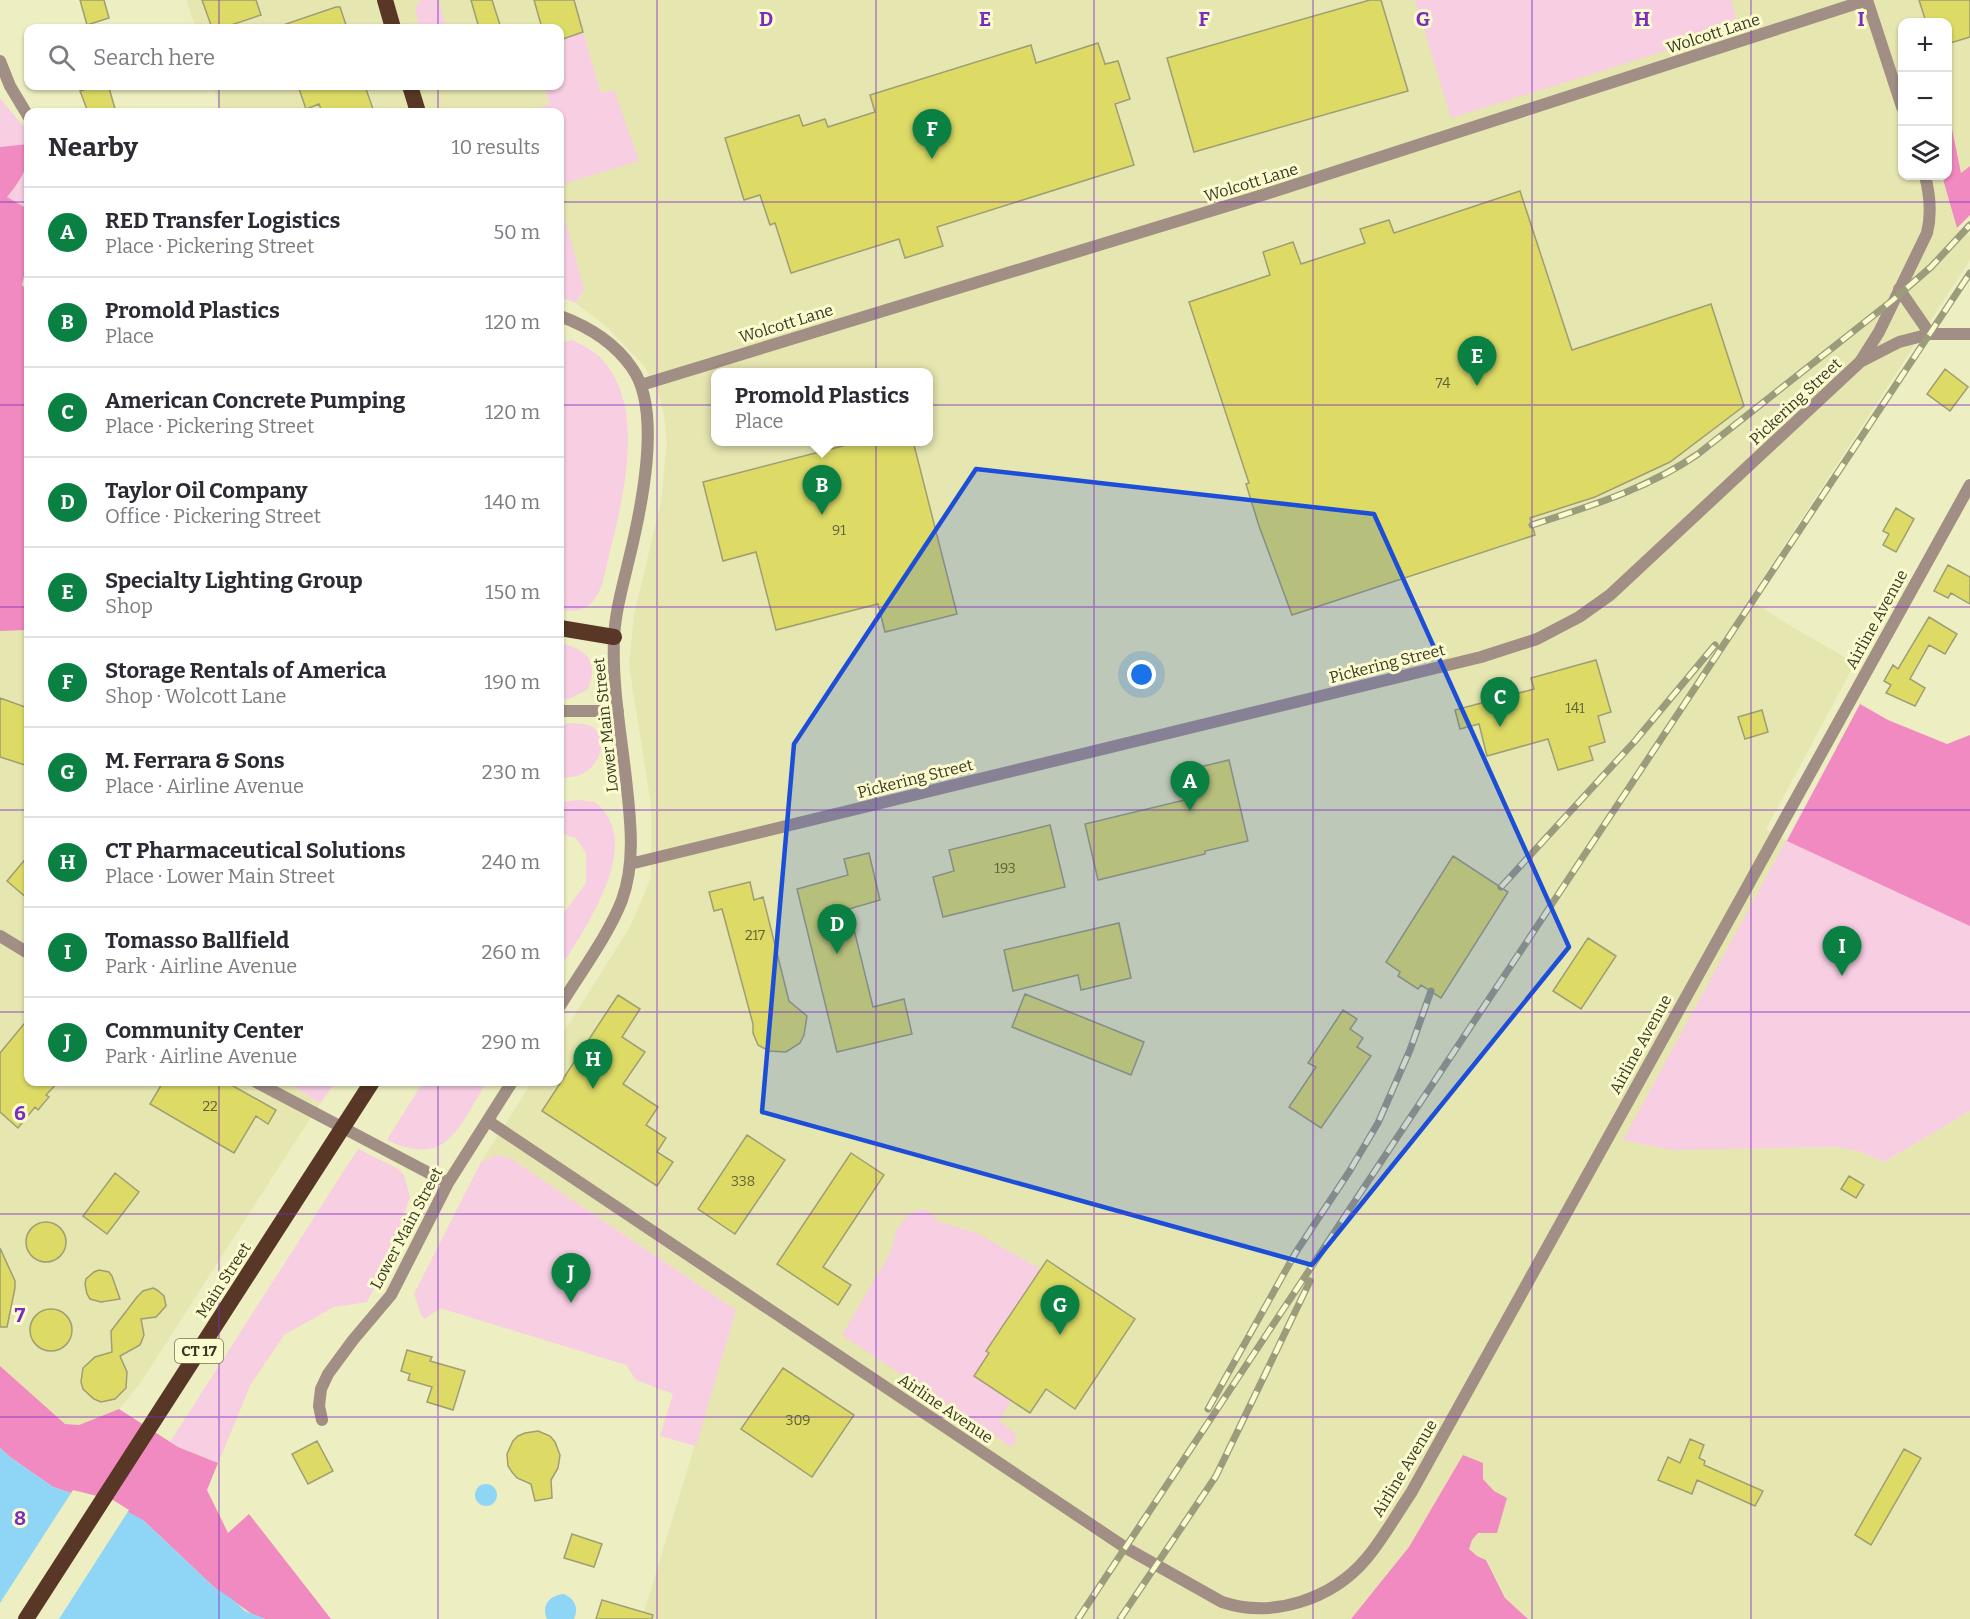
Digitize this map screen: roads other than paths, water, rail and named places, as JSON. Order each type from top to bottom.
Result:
[{"type":"highway","points":[[385,0],[392,24]]},
{"type":"highway","points":[[411,90],[417,108]]},
{"type":"highway","points":[[564,629],[614,637]]},
{"type":"highway","name":"Main Street","points":[[26,1619],[369,1086]]},
{"type":"street","points":[[1867,0],[1898,95]]},
{"type":"street","name":"Wolcott Lane","points":[[641,385],[1266,195],[1867,0]]},
{"type":"street","points":[[0,61],[24,109]]},
{"type":"street","name":"Pickering Street","points":[[630,864],[1481,657],[1537,639],[1579,617],[1610,595],[1860,362],[1879,332],[1927,233],[1931,217],[1926,180]]},
{"type":"street","points":[[1899,289],[1930,334]]},
{"type":"street","name":"Lower Main Street","points":[[564,319],[585,326],[618,352],[633,368],[641,385],[647,418],[647,468],[638,525],[621,593],[614,637],[618,711],[632,828],[630,864],[621,901],[564,999]]},
{"type":"street","points":[[1860,362],[1899,342],[1930,334],[1970,334]]},
{"type":"street","name":"Airline Avenue","points":[[488,1121],[1126,1548],[1232,1606],[1265,1608],[1305,1601],[1327,1590],[1364,1560],[1411,1494],[1970,485]]},
{"type":"street","points":[[564,711],[618,711]]},
{"type":"street","points":[[0,936],[24,951]]},
{"type":"street","points":[[264,1086],[448,1183]]},
{"type":"street","name":"Lower Main Street","points":[[322,1420],[319,1406],[321,1389],[328,1374],[391,1295],[448,1183],[510,1086]]},
{"type":"water","points":[[0,1448],[53,1487],[90,1499],[112,1503],[143,1520],[215,1588],[245,1611],[265,1619],[0,1619]]},
{"type":"water","points":[[486,1484],[494,1487],[497,1495],[494,1503],[486,1506],[478,1503],[475,1495],[478,1487]]},
{"type":"water","points":[[564,1594],[575,1604],[574,1619],[547,1619],[545,1610],[550,1599]]},
{"type":"railway","points":[[1532,525],[1638,487],[1698,454],[1893,300],[1931,267],[1970,225]]},
{"type":"railway","points":[[1078,1619],[1970,273]]},
{"type":"railway","points":[[1501,887],[1635,741],[1715,645]]},
{"type":"railway","points":[[1208,1409],[1296,1252],[1349,1172],[1378,1123],[1410,1050],[1431,991]]},
{"type":"railway","points":[[1120,1619],[1216,1476],[1310,1281]]},
{"type":"place","name":"Storage Rentals of America","points":[[932,159]]},
{"type":"place","name":"Specialty Lighting Group","points":[[1477,386]]},
{"type":"place","name":"Promold Plastics","points":[[822,515]]},
{"type":"place","name":"American Concrete Pumping","points":[[1500,727]]},
{"type":"place","name":"RED Transfer Logistics","points":[[1190,811]]},
{"type":"place","name":"Taylor Oil Company","points":[[837,954]]},
{"type":"place","name":"Tomasso Ballfield","points":[[1842,976]]},
{"type":"place","name":"CT Pharmaceutical Solutions","points":[[593,1089]]},
{"type":"place","name":"Community Center","points":[[571,1303]]},
{"type":"place","name":"M. Ferrara & Sons","points":[[1060,1335]]}]
